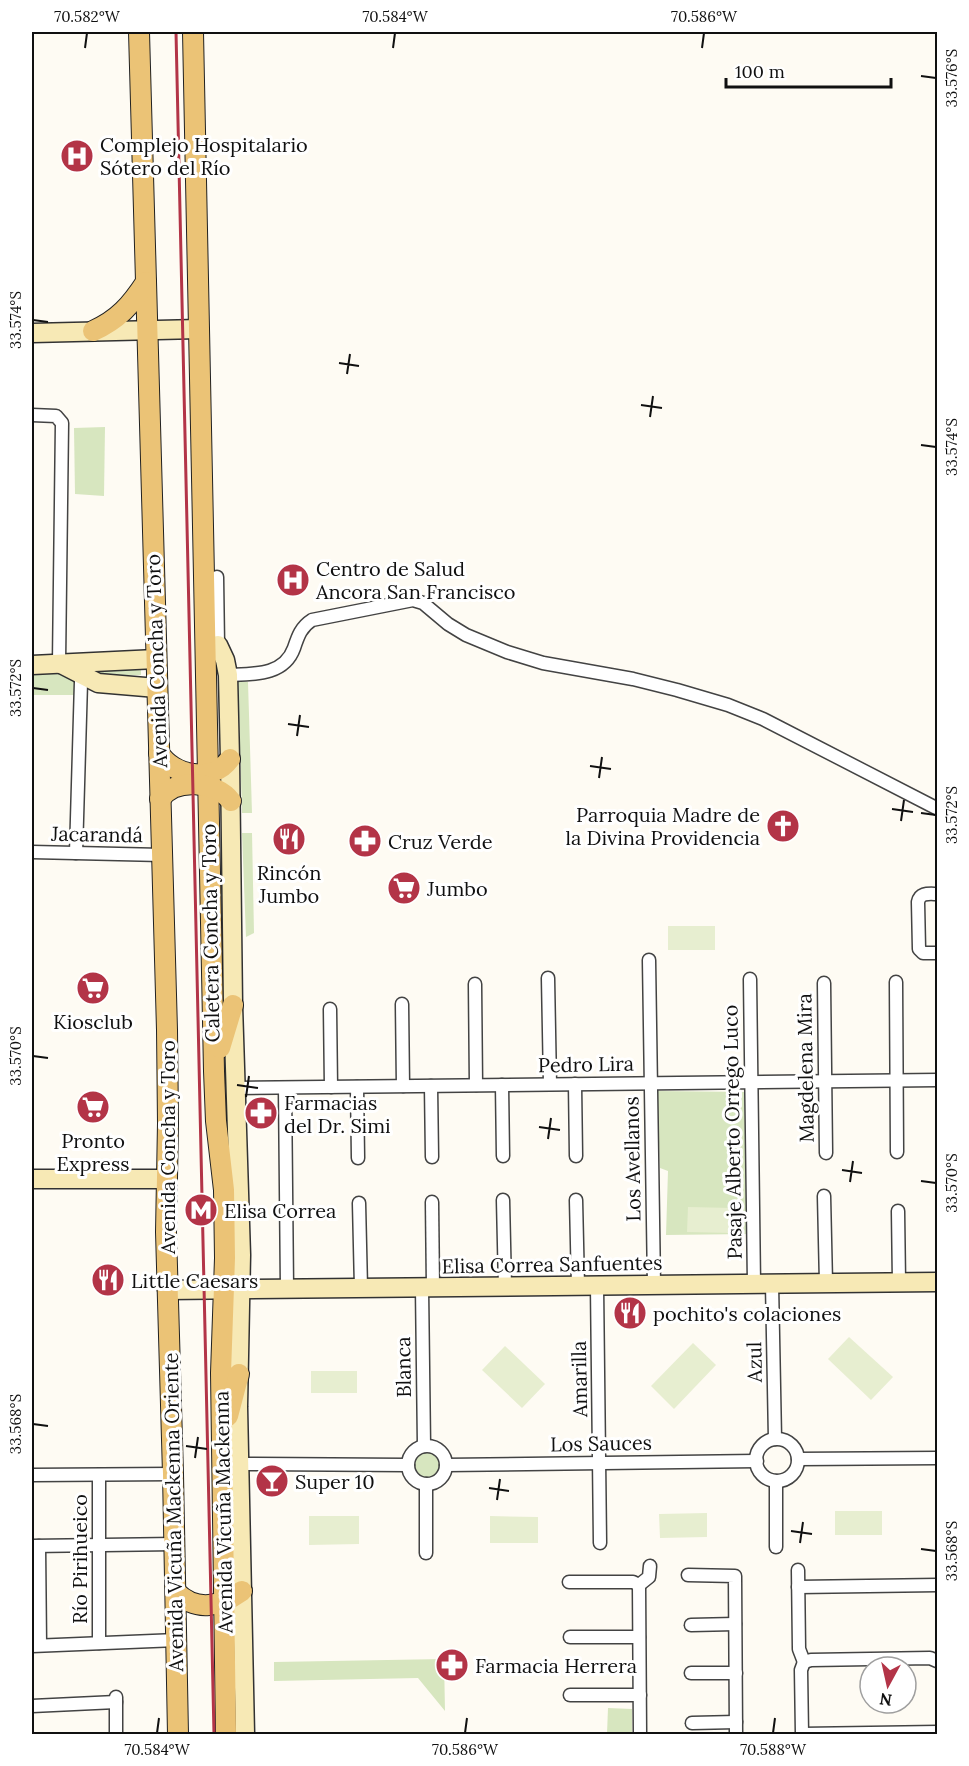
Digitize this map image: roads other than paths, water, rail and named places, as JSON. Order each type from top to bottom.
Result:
[{"type":"main road","name":"Avenida Concha y Toro","points":[[139,32],[168,1030],[167,1290]]},
{"type":"main road","points":[[193,32],[204,541],[210,613],[209,780],[214,1071],[216,1121],[232,1290]]},
{"type":"main road","points":[[93,331],[122,314],[146,282]]},
{"type":"main road","points":[[204,541],[217,577]]},
{"type":"main road","points":[[210,613],[218,645]]},
{"type":"main road","points":[[159,753],[169,766],[209,780],[231,801]]},
{"type":"main road","points":[[160,799],[166,791],[176,786],[209,780],[230,759]]},
{"type":"main road","points":[[214,1071],[233,1005]]},
{"type":"main road","name":"Avenida Vicuña Mackenna Oriente","points":[[167,1290],[174,1474],[178,1734]]},
{"type":"main road","name":"Avenida Vicuña Mackenna","points":[[226,1734],[221,1349],[232,1290]]},
{"type":"main road","points":[[221,1439],[239,1374]]},
{"type":"main road","points":[[176,1592],[188,1602],[205,1605],[224,1602],[242,1591]]},
{"type":"street","points":[[32,333],[200,329]]},
{"type":"street","points":[[32,416],[56,416],[61,420],[59,663]]},
{"type":"street","points":[[210,613],[217,577]]},
{"type":"street","points":[[228,675],[256,674],[278,668],[288,660],[300,632],[312,620],[413,600],[423,603],[448,624],[466,635],[507,652],[543,663],[633,679],[737,709],[763,719],[938,809]]},
{"type":"street","name":"Caletera Concha y Toro","points":[[218,645],[225,660],[228,675],[236,1088],[232,1290],[239,1374],[244,1734]]},
{"type":"street","points":[[32,665],[156,659]]},
{"type":"street","points":[[59,663],[83,677],[103,684],[157,688]]},
{"type":"street","points":[[76,853],[83,677]]},
{"type":"street","name":"Jacarandá","points":[[32,852],[162,855]]},
{"type":"street","points":[[938,894],[923,895],[918,900],[918,946],[921,951],[938,953]]},
{"type":"street","name":"Los Avellanos","points":[[649,960],[654,1285]]},
{"type":"street","points":[[548,978],[550,1084]]},
{"type":"street","name":"Pasaje Alberto Orrego Luco","points":[[750,979],[751,1082],[763,1284]]},
{"type":"street","points":[[896,982],[897,1152]]},
{"type":"street","name":"Magdelena Mira","points":[[824,983],[826,1153]]},
{"type":"street","points":[[475,984],[476,1085]]},
{"type":"street","points":[[402,1004],[403,1086]]},
{"type":"street","points":[[330,1009],[331,1087]]},
{"type":"street","name":"Pedro Lira","points":[[236,1088],[938,1080]]},
{"type":"street","points":[[575,1084],[576,1156]]},
{"type":"street","points":[[502,1085],[503,1156]]},
{"type":"street","points":[[431,1086],[432,1157]]},
{"type":"street","points":[[357,1087],[358,1158]]},
{"type":"street","points":[[285,1088],[287,1289]]},
{"type":"street","points":[[32,1179],[166,1179]]},
{"type":"street","points":[[824,1196],[826,1283]]},
{"type":"street","points":[[503,1200],[505,1287]]},
{"type":"street","points":[[576,1200],[578,1286]]},
{"type":"street","name":"Blanca","points":[[424,1446],[427,1288],[432,1202]]},
{"type":"street","points":[[359,1203],[361,1288]]},
{"type":"street","points":[[898,1211],[899,1282]]},
{"type":"street","name":"Elisa Correa Sanfuentes","points":[[167,1290],[938,1282]]},
{"type":"street","name":"Azul","points":[[763,1284],[775,1439]]},
{"type":"street","name":"Amarilla","points":[[597,1286],[600,1543]]},
{"type":"street","points":[[775,1439],[787,1442],[794,1448],[798,1459],[796,1470],[789,1477],[776,1481],[763,1475],[758,1468],[757,1461],[758,1452],[763,1445],[775,1439]]},
{"type":"street","points":[[424,1446],[437,1449],[442,1453],[446,1465],[442,1476],[426,1484],[411,1476],[408,1465],[414,1450],[424,1446]]},
{"type":"street","points":[[798,1459],[938,1458]]},
{"type":"street","name":"Los Sauces","points":[[446,1465],[757,1461]]},
{"type":"street","points":[[240,1464],[408,1465]]},
{"type":"street","points":[[32,1475],[174,1474]]},
{"type":"street","name":"Río Pirihueico","points":[[99,1475],[99,1643]]},
{"type":"street","points":[[776,1481],[777,1547]]},
{"type":"street","points":[[426,1484],[426,1553]]},
{"type":"street","points":[[175,1544],[35,1546],[36,1646],[177,1640]]},
{"type":"street","points":[[639,1585],[649,1577],[650,1566]]},
{"type":"street","points":[[798,1569],[799,1649],[804,1662],[801,1670],[802,1734],[938,1732]]},
{"type":"street","points":[[688,1575],[735,1576],[736,1728],[692,1723]]},
{"type":"street","points":[[569,1582],[633,1582],[639,1585]]},
{"type":"street","points":[[639,1585],[640,1734]]},
{"type":"street","points":[[798,1587],[938,1585]]},
{"type":"street","points":[[691,1625],[735,1624]]},
{"type":"street","points":[[570,1637],[639,1637]]},
{"type":"street","points":[[804,1662],[906,1658],[930,1658],[937,1661]]},
{"type":"street","points":[[691,1673],[736,1673]]},
{"type":"street","points":[[570,1695],[640,1695]]},
{"type":"street","points":[[32,1706],[116,1699],[116,1734]]},
{"type":"railway","points":[[176,32],[214,1734]]},
{"type":"place","name":"Complejo Hospitalario Sótero del Río","points":[[77,156]]},
{"type":"place","name":"Centro de Salud Ancora San Francisco","points":[[293,580]]},
{"type":"place","name":"Parroquia Madre de la Divina Providencia","points":[[783,826]]},
{"type":"place","name":"Rincón Jumbo","points":[[289,839]]},
{"type":"place","name":"Cruz Verde","points":[[365,841]]},
{"type":"place","name":"Jumbo","points":[[404,888]]},
{"type":"place","name":"Kiosclub","points":[[93,988]]},
{"type":"place","name":"Pronto Express","points":[[93,1107]]},
{"type":"place","name":"Farmacias del Dr. Simi","points":[[261,1113]]},
{"type":"place","name":"Elisa Correa","points":[[201,1210]]},
{"type":"place","name":"Little Caesars","points":[[108,1280]]},
{"type":"place","name":"pochito's colaciones","points":[[630,1313]]},
{"type":"place","name":"Super 10","points":[[272,1481]]},
{"type":"place","name":"Farmacia Herrera","points":[[452,1665]]}]
